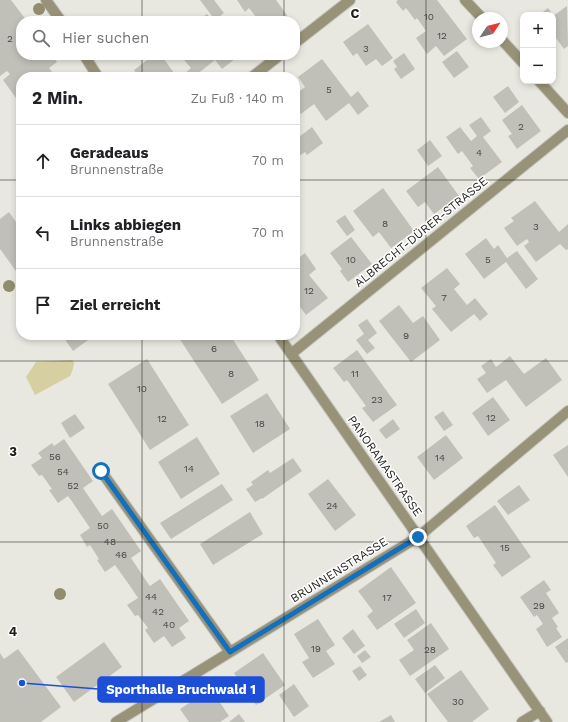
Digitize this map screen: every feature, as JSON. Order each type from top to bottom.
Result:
[{"type":"street","points":[[46,0],[57,16]]},
{"type":"street","points":[[300,39],[350,0]]},
{"type":"street","points":[[465,0],[476,12]]},
{"type":"street","points":[[508,47],[520,61]]},
{"type":"street","points":[[87,60],[95,72]]},
{"type":"street","points":[[258,72],[274,60]]},
{"type":"street","points":[[542,84],[568,113]]},
{"type":"street","name":"ALBRECHT-DÜRER-STRASSE","points":[[291,354],[568,130]]},
{"type":"street","name":"PANORAMASTRASSE","points":[[281,340],[547,722]]},
{"type":"street","name":"BRUNNENSTRASSE","points":[[116,722],[418,537],[568,411]]},
{"type":"street","points":[[101,471],[230,652]]},
{"type":"street","points":[[522,722],[540,711]]},
{"type":"shaded area","points":[[72,360],[74,364],[70,376],[35,395],[26,377],[36,362]]},
{"type":"building","points":[[0,0],[11,0],[23,16],[16,16],[16,60],[56,60],[57,62],[49,68],[52,72],[16,72],[16,98],[3,80],[10,74],[7,71],[0,76]]},
{"type":"building","points":[[200,0],[214,0],[224,13],[220,16],[212,16]]},
{"type":"building","points":[[237,0],[276,0],[288,16],[255,16],[249,8],[245,12]]},
{"type":"building","points":[[398,0],[437,0],[467,39],[444,56],[436,46],[427,54],[416,38],[426,31],[417,18],[415,20],[406,8],[403,11],[396,2]]},
{"type":"building","points":[[567,6],[568,46],[564,49],[556,38],[556,14]]},
{"type":"building","points":[[548,8],[551,12],[543,12]]},
{"type":"building","points":[[368,24],[393,58],[382,66],[376,59],[366,66],[357,53],[353,56],[343,42]]},
{"type":"building","points":[[457,51],[469,67],[454,78],[442,62]]},
{"type":"building","points":[[404,53],[415,69],[401,79],[394,69],[397,67],[393,61]]},
{"type":"building","points":[[322,59],[351,97],[358,91],[369,106],[358,115],[349,103],[326,121],[314,104],[301,114],[300,91],[305,87],[300,80],[300,76]]},
{"type":"building","points":[[147,60],[165,60],[173,72],[135,72],[134,70]]},
{"type":"building","points":[[184,60],[215,60],[200,72],[186,72],[191,68]]},
{"type":"building","points":[[215,60],[234,60],[222,69]]},
{"type":"building","points":[[508,86],[519,102],[505,113],[493,97]]},
{"type":"building","points":[[522,105],[541,131],[517,149],[508,136],[512,134],[502,120]]},
{"type":"building","points":[[481,117],[491,131],[483,137],[502,162],[479,179],[470,168],[473,166],[462,151],[458,154],[446,137],[460,127],[471,141],[477,136],[469,125]]},
{"type":"building","points":[[312,127],[323,143],[307,155],[305,152],[300,156],[300,136]]},
{"type":"building","points":[[430,140],[442,156],[428,166],[417,150]]},
{"type":"building","points":[[438,167],[459,196],[434,214],[425,202],[418,207],[406,191]]},
{"type":"building","points":[[383,188],[414,231],[391,248],[379,232],[373,237],[353,211]]},
{"type":"building","points":[[535,201],[559,232],[568,224],[568,250],[560,244],[536,262],[524,246],[529,242],[527,239],[517,246],[504,228],[514,221],[511,218]]},
{"type":"building","points":[[9,212],[16,222],[16,271],[0,249],[0,219]]},
{"type":"building","points":[[345,215],[355,230],[347,236],[336,221]]},
{"type":"building","points":[[351,237],[372,264],[348,282],[340,271],[342,269],[330,253]]},
{"type":"building","points":[[486,238],[494,249],[498,245],[507,258],[517,251],[538,279],[526,289],[506,262],[484,279],[465,254]]},
{"type":"building","points":[[305,253],[316,269],[309,275],[328,298],[306,315],[300,307],[300,257]]},
{"type":"building","points":[[447,268],[460,284],[454,289],[467,305],[475,298],[488,314],[480,321],[474,314],[451,332],[432,309],[436,306],[421,288]]},
{"type":"building","points":[[399,305],[413,323],[423,316],[440,340],[411,362],[379,321]]},
{"type":"building","points":[[367,319],[377,333],[368,340],[375,348],[367,354],[356,340],[364,334],[358,325]]},
{"type":"building","points":[[65,340],[88,340],[73,351]]},
{"type":"building","points":[[180,340],[233,340],[259,380],[222,404]]},
{"type":"building","points":[[357,350],[397,405],[373,422],[362,408],[366,406],[347,380],[344,382],[333,368]]},
{"type":"building","points":[[510,356],[524,374],[546,358],[562,380],[526,407],[506,380],[487,393],[477,379],[486,373],[481,366],[491,359],[496,367]]},
{"type":"building","points":[[147,359],[189,425],[150,450],[108,384]]},
{"type":"building","points":[[267,393],[290,429],[253,453],[230,416]]},
{"type":"building","points":[[493,397],[510,420],[488,436],[472,413]]},
{"type":"building","points":[[443,411],[453,425],[444,431],[434,417]]},
{"type":"building","points":[[75,414],[85,428],[70,438],[61,423]]},
{"type":"building","points":[[393,419],[400,429],[386,439],[379,430]]},
{"type":"building","points":[[446,435],[463,458],[434,480],[417,457]]},
{"type":"building","points":[[197,437],[220,474],[181,499],[158,462]]},
{"type":"building","points":[[64,439],[93,481],[83,488],[102,516],[112,509],[141,551],[131,558],[149,585],[150,586],[160,579],[189,621],[179,628],[186,638],[172,647],[164,636],[154,643],[145,630],[148,628],[138,615],[135,616],[127,605],[138,598],[130,586],[115,565],[105,572],[90,545],[87,547],[80,535],[90,528],[71,500],[68,496],[58,503],[49,490],[52,489],[42,475],[39,476],[31,465],[42,458],[38,453],[52,443],[54,446]]},
{"type":"building","points":[[568,445],[568,477],[553,455]]},
{"type":"building","points":[[293,458],[302,471],[262,499],[255,502],[246,489],[253,485],[251,482],[268,470],[270,473]]},
{"type":"building","points":[[328,479],[356,515],[335,531],[308,494]]},
{"type":"building","points":[[222,484],[233,500],[171,539],[160,523]]},
{"type":"building","points":[[519,485],[530,500],[508,515],[497,501]]},
{"type":"building","points":[[495,505],[531,557],[502,577],[493,565],[496,563],[478,536],[474,538],[466,526]]},
{"type":"building","points":[[250,512],[263,534],[213,565],[200,544]]},
{"type":"building","points":[[391,567],[416,603],[377,630],[367,616],[373,611],[358,591]]},
{"type":"building","points":[[544,580],[551,590],[546,593],[559,613],[552,618],[562,637],[547,647],[536,629],[543,624],[537,615],[534,617],[520,597]]},
{"type":"building","points":[[416,609],[425,623],[404,638],[394,624]]},
{"type":"building","points":[[318,619],[335,645],[326,651],[335,664],[313,678],[302,662],[309,658],[294,634]]},
{"type":"building","points":[[431,623],[449,649],[410,676],[399,660],[414,650],[407,640]]},
{"type":"building","points":[[353,629],[365,646],[354,654],[342,638]]},
{"type":"building","points":[[568,638],[568,662],[566,663],[555,647]]},
{"type":"building","points":[[104,642],[122,667],[74,702],[56,677]]},
{"type":"building","points":[[18,649],[61,707],[41,722],[0,722],[0,653],[4,659]]},
{"type":"building","points":[[365,650],[371,657],[362,663],[357,656]]},
{"type":"building","points":[[263,653],[285,685],[256,705],[234,673]]},
{"type":"building","points":[[435,665],[445,678],[425,693],[415,679]]},
{"type":"building","points":[[360,666],[367,675],[359,681],[352,671]]},
{"type":"building","points":[[461,670],[489,709],[472,722],[448,722],[427,694]]},
{"type":"building","points":[[294,684],[309,706],[294,717],[279,695]]},
{"type":"building","points":[[211,689],[229,716],[220,722],[189,722],[180,709]]},
{"type":"building","points":[[239,714],[245,722],[229,722]]},
{"type":"building","points":[[391,715],[395,722],[379,722]]},
{"type":"place","name":"Sporthalle Bruchwald 1","points":[[22,683]]},
{"type":"route","points":[[101,471],[230,652],[418,537]]}]
